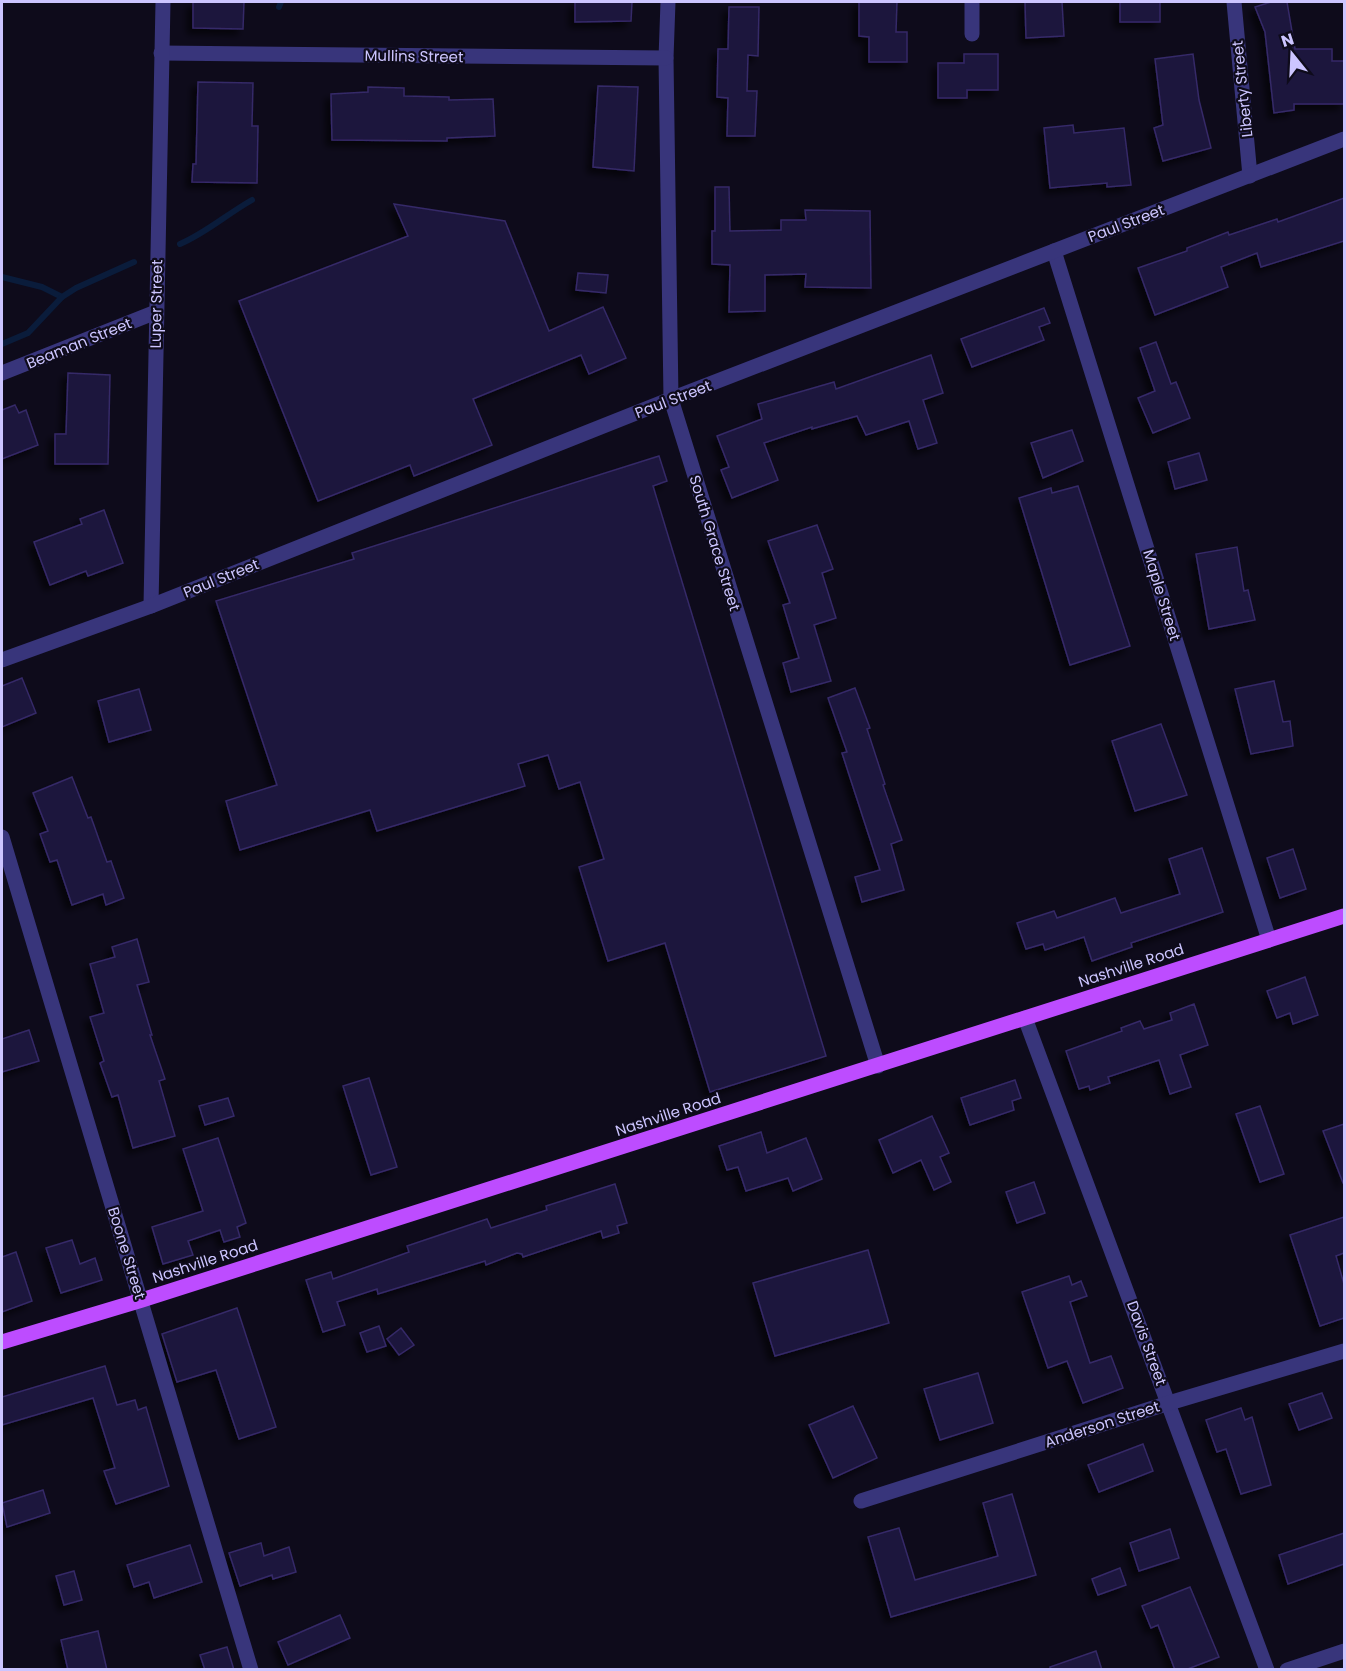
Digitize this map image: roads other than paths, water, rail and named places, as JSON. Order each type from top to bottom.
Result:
[{"type":"main road","name":"Nashville Road","points":[[2,1342],[142,1300],[1344,916]]},
{"type":"street","name":"Luper Street","points":[[151,606],[163,2]]},
{"type":"street","name":"South Grace Street","points":[[668,2],[666,58],[670,399],[878,1066]]},
{"type":"street","points":[[972,2],[972,34]]},
{"type":"street","name":"Liberty Street","points":[[1234,2],[1250,176]]},
{"type":"street","name":"Mullins Street","points":[[161,53],[666,58]]},
{"type":"street","name":"Paul Street","points":[[2,660],[151,606],[670,399],[1344,139]]},
{"type":"street","name":"Maple Street","points":[[1054,251],[1269,940]]},
{"type":"street","name":"Beaman Street","points":[[2,373],[156,312]]},
{"type":"street","name":"Boone Street","points":[[2,837],[251,1670]]},
{"type":"street","name":"Davis Street","points":[[1025,1018],[1267,1670]]},
{"type":"street","name":"Anderson Street","points":[[861,1501],[1169,1403],[1344,1351]]},
{"type":"street","points":[[1287,1670],[1344,1651]]},
{"type":"waterway","points":[[279,7],[281,2]]},
{"type":"waterway","points":[[180,244],[252,200]]},
{"type":"waterway","points":[[2,344],[28,333],[62,297],[76,288],[134,262]]},
{"type":"waterway","points":[[2,277],[42,287],[62,297]]}]
